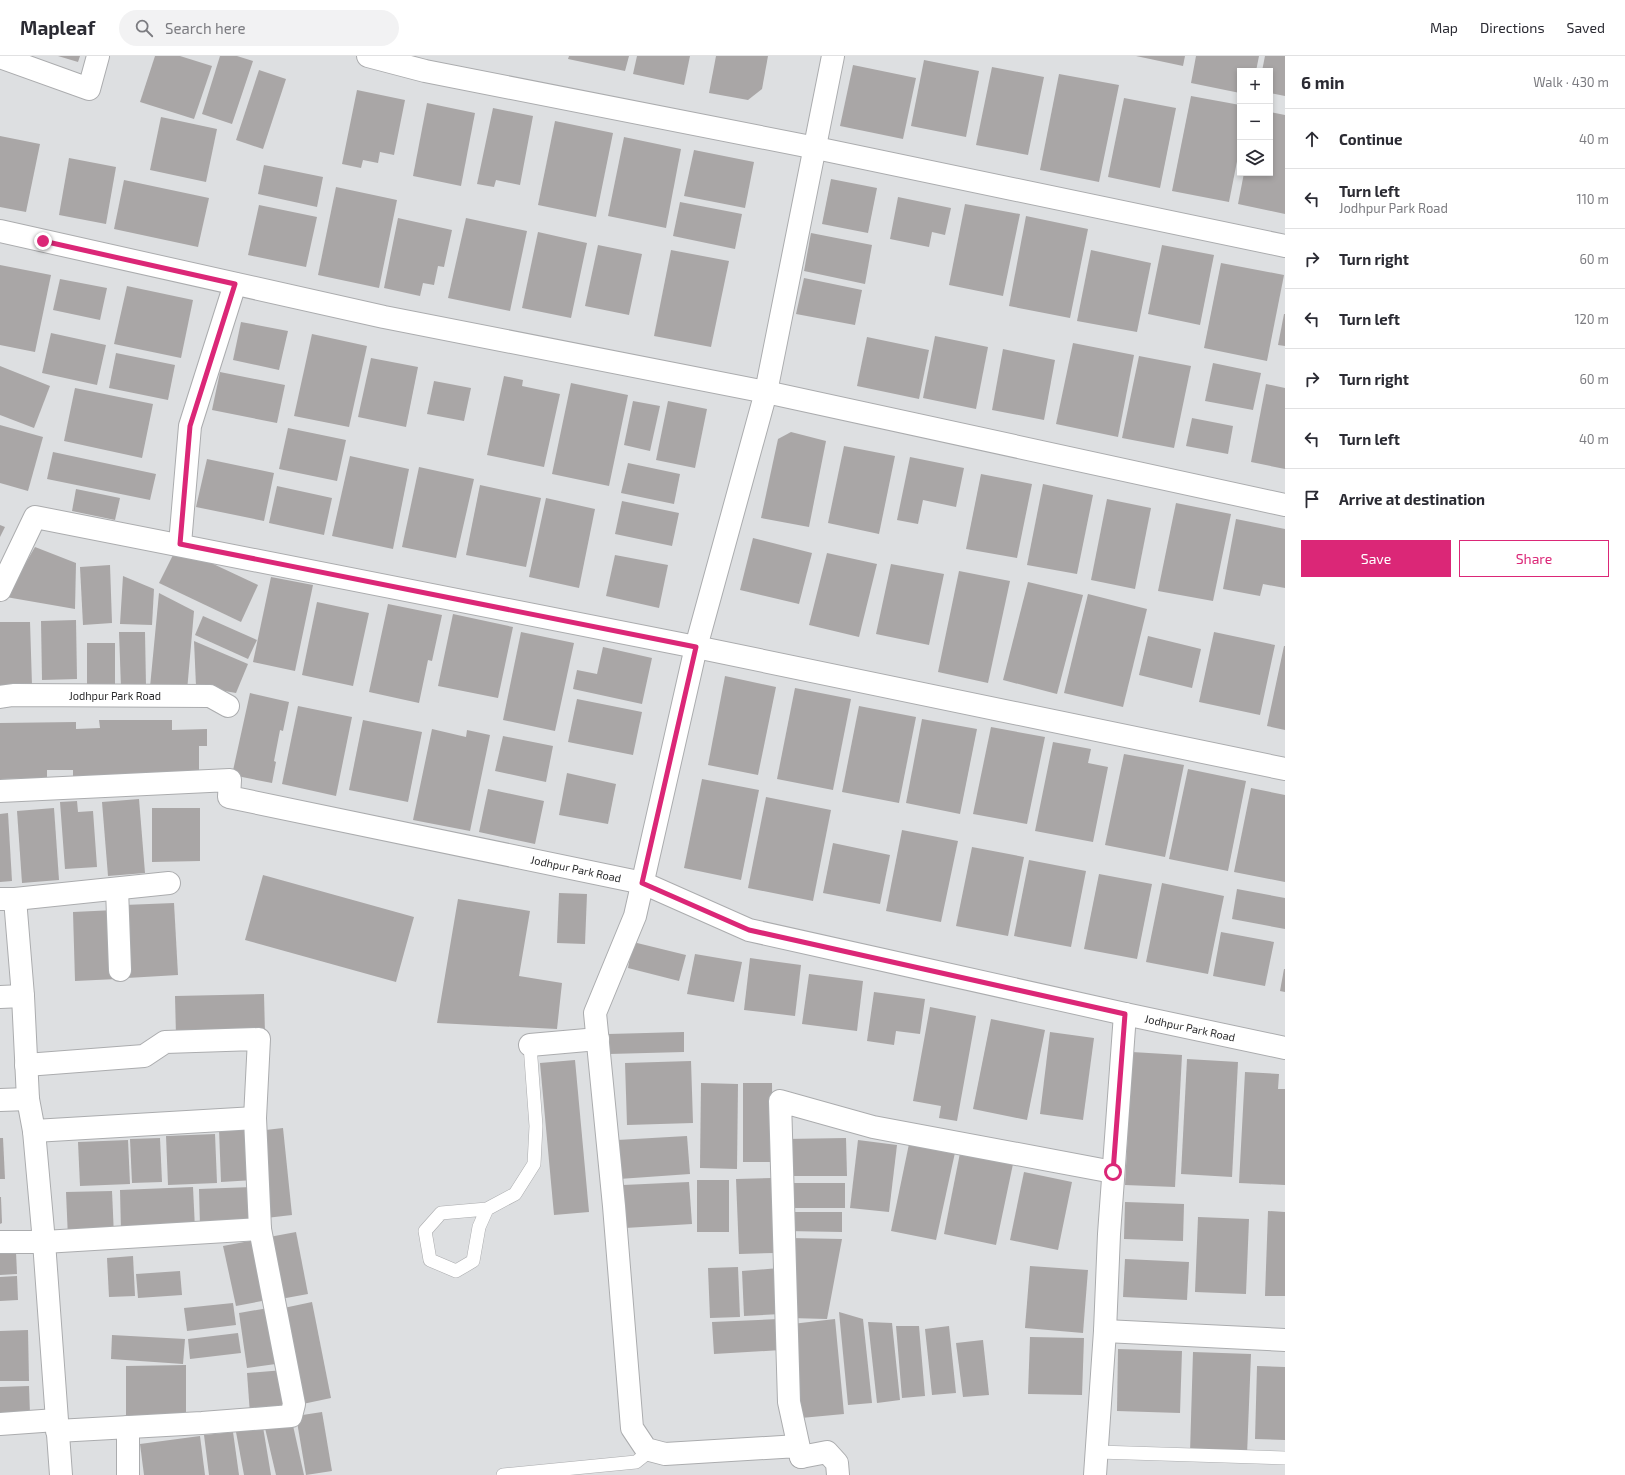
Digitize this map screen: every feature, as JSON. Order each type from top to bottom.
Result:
[{"type":"street","points":[[0,58],[89,89],[98,56]]},
{"type":"street","points":[[368,56],[425,71],[816,148],[1285,246]]},
{"type":"street","points":[[800,1457],[798,1446],[665,1454],[646,1449],[632,1428],[595,1013],[635,916],[696,647],[766,392],[834,56]]},
{"type":"street","points":[[0,231],[392,318],[766,392],[1285,505]]},
{"type":"street","points":[[180,544],[190,426],[235,284]]},
{"type":"street","points":[[0,590],[34,517],[180,544],[696,647],[1285,769]]},
{"type":"street","name":"Jodhpur Park Road","points":[[0,697],[13,695],[210,696],[228,706]]},
{"type":"street","name":"Jodhpur Park Road","points":[[0,791],[230,780],[229,797],[642,883],[749,930],[1285,1048]]},
{"type":"street","points":[[61,1475],[44,1242],[34,1131],[28,1099],[23,996],[7,899],[168,883]]},
{"type":"street","points":[[117,889],[120,970]]},
{"type":"street","points":[[0,997],[23,996]]},
{"type":"street","points":[[1095,1475],[1098,1452],[1113,1172],[1125,1014]]},
{"type":"street","points":[[0,1424],[128,1427],[291,1416],[294,1404],[260,1229],[254,1118],[259,1039],[165,1042],[144,1056],[26,1065]]},
{"type":"street","points":[[530,1045],[598,1039]]},
{"type":"street","points":[[0,1100],[28,1099]]},
{"type":"street","points":[[800,1457],[789,1402],[780,1101],[873,1127],[1113,1172]]},
{"type":"street","points":[[34,1131],[254,1118]]},
{"type":"street","points":[[0,1242],[44,1242],[260,1229]]},
{"type":"street","points":[[1105,1331],[1285,1340]]},
{"type":"street","points":[[128,1427],[128,1475]]},
{"type":"street","points":[[800,1457],[827,1452],[837,1463],[838,1475]]},
{"type":"lane","points":[[487,1209],[479,1227],[473,1262],[456,1271],[430,1260],[425,1231],[441,1213],[487,1209],[515,1194],[534,1164],[536,1126],[530,1045]]},
{"type":"lane","points":[[503,1475],[636,1462],[651,1450]]},
{"type":"lane","points":[[1098,1452],[1285,1458]]},
{"type":"building","points":[[58,56],[80,56],[78,62]]},
{"type":"building","points":[[155,56],[180,56],[212,66],[194,119],[140,102]]},
{"type":"building","points":[[220,56],[237,56],[253,61],[232,124],[202,114]]},
{"type":"building","points":[[569,56],[629,56],[625,71],[568,59]]},
{"type":"building","points":[[637,56],[690,56],[684,85],[633,74]]},
{"type":"building","points":[[716,56],[768,56],[762,89],[748,100],[709,93]]},
{"type":"building","points":[[1136,56],[1185,56],[1183,66]]},
{"type":"building","points":[[1196,56],[1259,56],[1257,68],[1237,68],[1237,92],[1191,83]]},
{"type":"building","points":[[1265,56],[1285,56],[1285,96],[1273,94],[1273,68],[1263,68]]},
{"type":"building","points":[[924,60],[979,71],[966,137],[911,126]]},
{"type":"building","points":[[853,65],[916,78],[903,139],[840,126]]},
{"type":"building","points":[[992,67],[1044,77],[1028,155],[976,145]]},
{"type":"building","points":[[259,70],[286,79],[263,149],[236,140]]},
{"type":"building","points":[[1059,74],[1119,85],[1099,182],[1040,170]]},
{"type":"building","points":[[357,90],[405,100],[394,155],[380,152],[378,163],[363,160],[361,168],[342,164]]},
{"type":"building","points":[[1191,96],[1237,104],[1237,161],[1229,202],[1172,191]]},
{"type":"building","points":[[1124,98],[1176,108],[1160,188],[1108,177]]},
{"type":"building","points":[[427,103],[475,113],[461,186],[413,176]]},
{"type":"building","points":[[493,108],[533,116],[520,185],[496,180],[494,187],[477,184]]},
{"type":"building","points":[[1273,113],[1285,115],[1285,214],[1238,204],[1243,176],[1273,176]]},
{"type":"building","points":[[161,117],[217,129],[206,182],[150,170]]},
{"type":"building","points":[[555,121],[613,133],[596,217],[538,205]]},
{"type":"building","points":[[0,136],[40,144],[26,212],[0,207]]},
{"type":"building","points":[[624,137],[681,149],[666,228],[608,216]]},
{"type":"building","points":[[694,150],[754,162],[745,208],[684,196]]},
{"type":"building","points":[[69,158],[116,167],[106,224],[59,215]]},
{"type":"building","points":[[264,165],[323,177],[317,207],[258,194]]},
{"type":"building","points":[[831,179],[877,188],[868,233],[822,224]]},
{"type":"building","points":[[124,180],[209,198],[198,247],[114,229]]},
{"type":"building","points":[[336,187],[397,200],[379,288],[318,275]]},
{"type":"building","points":[[898,197],[951,208],[945,235],[932,232],[929,247],[890,239]]},
{"type":"building","points":[[680,202],[742,214],[735,249],[673,236]]},
{"type":"building","points":[[965,204],[1020,214],[1003,296],[949,285]]},
{"type":"building","points":[[259,205],[317,217],[306,267],[248,255]]},
{"type":"building","points":[[1026,216],[1088,229],[1070,318],[1009,306]]},
{"type":"building","points":[[398,218],[452,230],[444,267],[438,266],[434,285],[423,283],[420,296],[384,288]]},
{"type":"building","points":[[466,218],[527,231],[510,311],[448,298]]},
{"type":"building","points":[[538,232],[587,243],[571,318],[522,308]]},
{"type":"building","points":[[811,233],[872,245],[865,284],[804,271]]},
{"type":"building","points":[[598,245],[642,254],[629,315],[585,306]]},
{"type":"building","points":[[1162,245],[1214,255],[1200,325],[1148,314]]},
{"type":"building","points":[[671,250],[729,261],[711,347],[654,336]]},
{"type":"building","points":[[1091,250],[1151,263],[1137,332],[1077,321]]},
{"type":"building","points":[[1221,263],[1284,275],[1267,361],[1204,348]]},
{"type":"building","points":[[0,265],[51,275],[35,352],[0,345]]},
{"type":"building","points":[[804,278],[862,290],[855,325],[796,314]]},
{"type":"building","points":[[60,279],[107,288],[100,320],[53,310]]},
{"type":"building","points":[[127,286],[193,300],[181,358],[114,344]]},
{"type":"building","points":[[1285,314],[1285,346],[1278,345]]},
{"type":"building","points":[[241,322],[288,331],[279,370],[233,360]]},
{"type":"building","points":[[51,333],[106,345],[97,385],[42,373]]},
{"type":"building","points":[[312,334],[367,346],[349,427],[294,416]]},
{"type":"building","points":[[935,336],[988,347],[976,409],[923,398]]},
{"type":"building","points":[[867,337],[929,350],[919,399],[857,386]]},
{"type":"building","points":[[1073,343],[1134,355],[1118,437],[1056,424]]},
{"type":"building","points":[[1003,349],[1055,360],[1044,420],[992,410]]},
{"type":"building","points":[[116,353],[175,365],[168,400],[109,388]]},
{"type":"building","points":[[1139,356],[1191,366],[1174,448],[1122,438]]},
{"type":"building","points":[[371,358],[418,367],[406,427],[358,417]]},
{"type":"building","points":[[1213,363],[1261,373],[1253,410],[1205,401]]},
{"type":"building","points":[[0,366],[50,386],[34,428],[0,415]]},
{"type":"building","points":[[220,372],[285,385],[277,423],[212,410]]},
{"type":"building","points":[[504,376],[523,380],[522,386],[560,394],[544,467],[487,455]]},
{"type":"building","points":[[434,381],[471,388],[464,421],[427,414]]},
{"type":"building","points":[[571,383],[628,395],[609,486],[552,474]]},
{"type":"building","points":[[1266,384],[1285,388],[1285,469],[1251,462]]},
{"type":"building","points":[[75,388],[153,404],[142,458],[64,441]]},
{"type":"building","points":[[633,401],[660,406],[650,451],[624,445]]},
{"type":"building","points":[[668,401],[707,409],[695,468],[656,460]]},
{"type":"building","points":[[1192,418],[1233,426],[1228,454],[1186,446]]},
{"type":"building","points":[[0,425],[43,437],[28,491],[0,483]]},
{"type":"building","points":[[288,428],[346,440],[337,481],[279,469]]},
{"type":"building","points":[[791,432],[826,441],[809,527],[761,518],[778,439]]},
{"type":"building","points":[[844,446],[895,456],[879,534],[828,523]]},
{"type":"building","points":[[53,452],[156,474],[150,500],[47,479]]},
{"type":"building","points":[[350,456],[409,469],[393,549],[332,536]]},
{"type":"building","points":[[910,457],[964,468],[956,507],[923,500],[918,524],[897,520]]},
{"type":"building","points":[[207,459],[274,473],[264,521],[196,507]]},
{"type":"building","points":[[628,463],[680,474],[674,504],[621,493]]},
{"type":"building","points":[[419,467],[474,479],[456,558],[402,547]]},
{"type":"building","points":[[981,474],[1032,484],[1017,558],[966,549]]},
{"type":"building","points":[[1043,484],[1093,495],[1077,574],[1027,565]]},
{"type":"building","points":[[480,485],[541,498],[526,567],[466,555]]},
{"type":"building","points":[[277,486],[332,498],[324,535],[269,523]]},
{"type":"building","points":[[76,489],[120,498],[115,520],[72,511]]},
{"type":"building","points":[[546,498],[595,509],[579,588],[529,577]]},
{"type":"building","points":[[1107,499],[1151,508],[1135,589],[1091,580]]},
{"type":"building","points":[[622,501],[679,513],[672,546],[615,534]]},
{"type":"building","points":[[1176,503],[1231,514],[1213,601],[1158,591]]},
{"type":"building","points":[[1236,519],[1285,529],[1285,588],[1263,584],[1260,596],[1223,589]]},
{"type":"building","points":[[0,525],[5,527],[0,537]]},
{"type":"building","points":[[753,538],[812,553],[799,604],[740,590]]},
{"type":"building","points":[[35,547],[76,563],[75,609],[6,597]]},
{"type":"building","points":[[177,547],[258,585],[241,622],[159,583]]},
{"type":"building","points":[[827,553],[877,564],[859,637],[809,625]]},
{"type":"building","points":[[615,555],[668,565],[659,608],[606,596]]},
{"type":"building","points":[[891,564],[944,574],[929,645],[876,634]]},
{"type":"building","points":[[110,565],[112,623],[83,625],[80,567]]},
{"type":"building","points":[[959,571],[1010,581],[988,683],[938,672]]},
{"type":"building","points":[[123,576],[154,589],[152,625],[120,624]]},
{"type":"building","points":[[271,577],[313,585],[295,671],[253,662]]},
{"type":"building","points":[[1028,582],[1083,595],[1057,694],[1003,680]]},
{"type":"building","points":[[159,593],[194,611],[187,691],[150,687]]},
{"type":"building","points":[[1088,594],[1147,609],[1123,707],[1064,693]]},
{"type":"building","points":[[317,602],[369,613],[353,686],[302,675]]},
{"type":"building","points":[[388,604],[442,615],[432,661],[428,660],[419,703],[369,692]]},
{"type":"building","points":[[453,614],[513,627],[498,698],[438,686]]},
{"type":"building","points":[[203,616],[257,640],[248,659],[195,635]]},
{"type":"building","points":[[76,620],[77,679],[42,680],[41,621]]},
{"type":"building","points":[[0,622],[30,622],[32,685],[0,686]]},
{"type":"building","points":[[119,632],[145,632],[146,687],[121,688]]},
{"type":"building","points":[[521,632],[574,643],[555,731],[503,720]]},
{"type":"building","points":[[1214,632],[1275,645],[1260,715],[1199,702]]},
{"type":"building","points":[[1148,636],[1201,649],[1192,688],[1139,675]]},
{"type":"building","points":[[194,641],[248,664],[236,693],[196,686]]},
{"type":"building","points":[[87,643],[115,643],[115,689],[87,689]]},
{"type":"building","points":[[1285,646],[1285,730],[1267,726]]},
{"type":"building","points":[[603,647],[652,658],[642,704],[573,689],[577,670],[597,674]]},
{"type":"building","points":[[725,676],[776,687],[758,775],[708,765]]},
{"type":"building","points":[[795,688],[851,699],[833,790],[777,779]]},
{"type":"building","points":[[250,693],[289,702],[283,731],[280,730],[274,761],[276,762],[272,783],[232,775]]},
{"type":"building","points":[[577,699],[642,712],[633,755],[568,742]]},
{"type":"building","points":[[298,706],[352,717],[336,796],[282,784]]},
{"type":"building","points":[[859,706],[916,717],[899,803],[842,792]]},
{"type":"building","points":[[922,719],[977,729],[960,814],[906,803]]},
{"type":"building","points":[[99,720],[172,720],[172,730],[207,729],[207,746],[199,746],[199,777],[73,778],[73,770],[47,770],[47,778],[0,779],[0,723],[76,722],[76,729],[100,728]]},
{"type":"building","points":[[363,720],[422,732],[408,802],[349,790]]},
{"type":"building","points":[[991,727],[1045,737],[1027,824],[973,814]]},
{"type":"building","points":[[432,729],[466,737],[467,730],[490,735],[470,831],[413,820]]},
{"type":"building","points":[[503,736],[553,746],[546,782],[495,771]]},
{"type":"building","points":[[1053,742],[1091,749],[1088,763],[1108,767],[1093,842],[1035,831]]},
{"type":"building","points":[[1124,754],[1184,765],[1165,857],[1105,845]]},
{"type":"building","points":[[1188,769],[1246,781],[1228,871],[1169,859]]},
{"type":"building","points":[[567,773],[616,784],[608,824],[559,815]]},
{"type":"building","points":[[702,779],[759,790],[741,880],[684,868]]},
{"type":"building","points":[[1251,788],[1285,795],[1285,882],[1234,872]]},
{"type":"building","points":[[488,789],[544,801],[535,844],[479,832]]},
{"type":"building","points":[[766,797],[831,810],[813,901],[748,888]]},
{"type":"building","points":[[139,799],[145,873],[108,876],[102,802]]},
{"type":"building","points":[[77,801],[78,812],[93,811],[97,867],[65,869],[60,802]]},
{"type":"building","points":[[54,808],[59,880],[22,883],[17,811]]},
{"type":"building","points":[[152,808],[200,808],[200,861],[152,862]]},
{"type":"building","points":[[8,813],[12,881],[0,882],[0,814]]},
{"type":"building","points":[[902,830],[958,841],[941,922],[886,911]]},
{"type":"building","points":[[833,843],[890,855],[880,904],[823,893]]},
{"type":"building","points":[[972,847],[1024,857],[1008,936],[956,926]]},
{"type":"building","points":[[1029,860],[1086,871],[1071,947],[1014,936]]},
{"type":"building","points":[[1099,874],[1152,884],[1137,959],[1084,949]]},
{"type":"building","points":[[263,875],[414,917],[396,982],[245,940]]},
{"type":"building","points":[[1162,883],[1224,896],[1208,974],[1146,962]]},
{"type":"building","points":[[1237,889],[1285,898],[1285,929],[1232,919]]},
{"type":"building","points":[[559,893],[587,894],[585,944],[557,943]]},
{"type":"building","points":[[458,899],[530,911],[519,976],[562,983],[557,1029],[437,1023]]},
{"type":"building","points":[[174,903],[178,975],[127,978],[124,905]]},
{"type":"building","points":[[115,910],[117,979],[75,981],[73,912]]},
{"type":"building","points":[[1221,932],[1274,942],[1265,986],[1213,976]]},
{"type":"building","points":[[633,942],[686,955],[679,981],[628,968]]},
{"type":"building","points":[[695,954],[742,962],[734,1002],[687,994]]},
{"type":"building","points":[[750,958],[801,965],[795,1016],[744,1010]]},
{"type":"building","points":[[1285,969],[1285,992],[1280,991]]},
{"type":"building","points":[[809,974],[863,981],[857,1031],[802,1024]]},
{"type":"building","points":[[874,992],[925,999],[920,1034],[896,1031],[894,1045],[867,1041]]},
{"type":"building","points":[[264,994],[265,1034],[176,1036],[175,996]]},
{"type":"building","points":[[930,1007],[976,1016],[957,1121],[939,1118],[941,1106],[913,1101]]},
{"type":"building","points":[[991,1019],[1045,1030],[1027,1120],[973,1109]]},
{"type":"building","points":[[684,1032],[684,1052],[609,1054],[608,1034]]},
{"type":"building","points":[[1050,1032],[1094,1038],[1083,1120],[1040,1114]]},
{"type":"building","points":[[1132,1052],[1182,1055],[1175,1187],[1125,1185]]},
{"type":"building","points":[[1187,1059],[1238,1062],[1232,1177],[1181,1174]]},
{"type":"building","points":[[575,1060],[589,1212],[554,1215],[540,1063]]},
{"type":"building","points":[[691,1061],[693,1123],[627,1125],[625,1063]]},
{"type":"building","points":[[1245,1072],[1279,1074],[1278,1089],[1285,1089],[1285,1185],[1239,1183]]},
{"type":"building","points":[[701,1083],[738,1084],[737,1169],[700,1168]]},
{"type":"building","points":[[743,1083],[772,1083],[773,1162],[743,1162]]},
{"type":"building","points":[[252,1128],[254,1180],[221,1182],[219,1129]]},
{"type":"building","points":[[283,1128],[292,1215],[266,1218],[257,1131]]},
{"type":"building","points":[[215,1134],[217,1183],[168,1185],[166,1136]]},
{"type":"building","points":[[687,1136],[690,1174],[619,1179],[617,1140]]},
{"type":"building","points":[[0,1138],[3,1138],[5,1179],[0,1179]]},
{"type":"building","points":[[160,1138],[162,1182],[132,1183],[130,1139]]},
{"type":"building","points":[[846,1138],[847,1176],[786,1176],[785,1139]]},
{"type":"building","points":[[910,1139],[956,1148],[936,1240],[891,1231]]},
{"type":"building","points":[[128,1140],[130,1184],[80,1186],[78,1142]]},
{"type":"building","points":[[858,1140],[897,1145],[889,1212],[850,1208]]},
{"type":"building","points":[[960,1153],[1013,1164],[996,1245],[944,1234]]},
{"type":"building","points":[[1024,1172],[1072,1182],[1058,1250],[1010,1240]]},
{"type":"building","points":[[772,1178],[774,1253],[739,1254],[736,1179]]},
{"type":"building","points":[[697,1180],[729,1180],[729,1232],[697,1232]]},
{"type":"building","points":[[689,1182],[692,1224],[625,1228],[623,1185]]},
{"type":"building","points":[[787,1183],[845,1183],[845,1208],[787,1208]]},
{"type":"building","points":[[193,1187],[195,1229],[121,1232],[120,1190]]},
{"type":"building","points":[[252,1187],[253,1224],[200,1226],[199,1189]]},
{"type":"building","points":[[112,1191],[114,1236],[68,1238],[66,1192]]},
{"type":"building","points":[[0,1197],[2,1223],[0,1224]]},
{"type":"building","points":[[1125,1202],[1184,1204],[1183,1241],[1124,1239]]},
{"type":"building","points":[[1268,1211],[1285,1212],[1285,1296],[1265,1296]]},
{"type":"building","points":[[786,1212],[842,1212],[842,1232],[786,1231]]},
{"type":"building","points":[[1198,1217],[1249,1219],[1246,1294],[1195,1292]]},
{"type":"building","points":[[296,1232],[308,1294],[275,1300],[264,1238]]},
{"type":"building","points":[[789,1238],[842,1239],[827,1319],[790,1318]]},
{"type":"building","points":[[255,1240],[267,1300],[236,1306],[223,1246]]},
{"type":"building","points":[[16,1252],[17,1274],[0,1275],[0,1253]]},
{"type":"building","points":[[133,1256],[135,1296],[109,1297],[107,1258]]},
{"type":"building","points":[[1125,1259],[1189,1262],[1187,1300],[1123,1297]]},
{"type":"building","points":[[1030,1266],[1088,1270],[1083,1333],[1025,1328]]},
{"type":"building","points":[[738,1267],[740,1317],[710,1318],[708,1268]]},
{"type":"building","points":[[779,1268],[781,1314],[744,1316],[742,1271]]},
{"type":"building","points":[[180,1271],[182,1295],[138,1298],[136,1274]]},
{"type":"building","points":[[17,1276],[18,1300],[0,1301],[0,1277]]},
{"type":"building","points":[[312,1302],[331,1398],[298,1405],[279,1309]]},
{"type":"building","points":[[233,1303],[236,1325],[187,1331],[184,1308]]},
{"type":"building","points":[[274,1307],[283,1363],[247,1368],[239,1313]]},
{"type":"building","points":[[839,1312],[863,1319],[872,1403],[848,1405]]},
{"type":"building","points":[[779,1319],[781,1350],[714,1354],[712,1322]]},
{"type":"building","points":[[835,1319],[844,1414],[801,1418],[792,1324]]},
{"type":"building","points":[[868,1322],[892,1323],[900,1400],[877,1403]]},
{"type":"building","points":[[896,1326],[919,1326],[925,1396],[902,1398]]},
{"type":"building","points":[[949,1326],[956,1393],[932,1395],[925,1329]]},
{"type":"building","points":[[28,1330],[29,1381],[0,1381],[0,1331]]},
{"type":"building","points":[[238,1333],[241,1353],[190,1359],[188,1339]]},
{"type":"building","points":[[112,1335],[185,1339],[183,1364],[111,1359]]},
{"type":"building","points":[[1030,1337],[1084,1338],[1082,1395],[1028,1394]]},
{"type":"building","points":[[983,1340],[989,1395],[963,1397],[956,1343]]},
{"type":"building","points":[[1118,1349],[1182,1351],[1180,1413],[1117,1411]]},
{"type":"building","points":[[1193,1352],[1251,1354],[1247,1455],[1190,1453]]},
{"type":"building","points":[[186,1365],[186,1422],[126,1422],[126,1366]]},
{"type":"building","points":[[1257,1366],[1285,1367],[1285,1440],[1255,1439]]},
{"type":"building","points":[[284,1370],[287,1411],[250,1414],[247,1373]]},
{"type":"building","points":[[29,1386],[30,1414],[0,1414],[0,1387]]},
{"type":"building","points":[[322,1412],[332,1471],[306,1475],[296,1416]]},
{"type":"building","points":[[292,1421],[304,1475],[276,1475],[265,1428]]},
{"type":"building","points":[[263,1427],[271,1475],[244,1475],[236,1432]]},
{"type":"building","points":[[233,1432],[239,1475],[209,1475],[204,1435]]},
{"type":"building","points":[[200,1436],[205,1475],[144,1475],[140,1444]]},
{"type":"route","points":[[43,241],[235,284],[190,426],[180,544],[696,647],[642,883],[749,930],[1125,1014],[1113,1172]]}]
